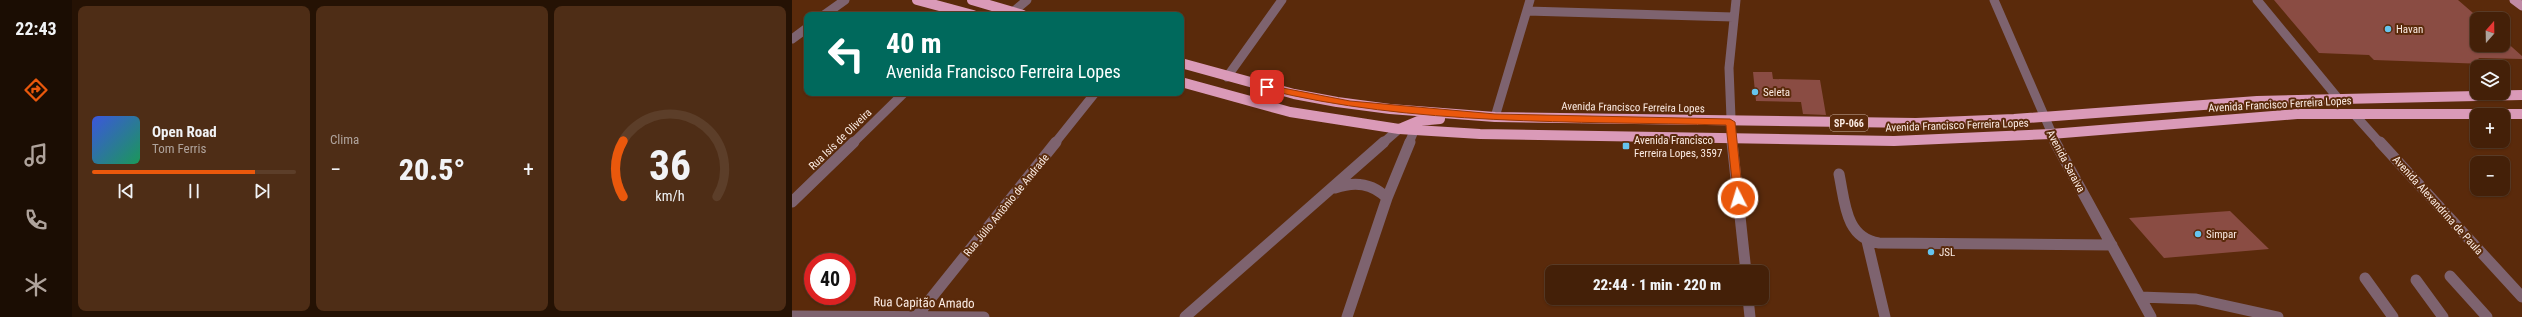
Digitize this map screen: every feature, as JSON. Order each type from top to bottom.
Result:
[{"type":"highway","points":[[917,0],[962,12]]},
{"type":"highway","points":[[972,0],[1013,12]]},
{"type":"highway","name":"Avenida Francisco Ferreira Lopes","points":[[1184,64],[1227,77],[1294,94],[1337,102],[1495,117],[1916,124],[2043,117],[2203,104],[2337,97],[2497,97],[2522,95]]},
{"type":"highway","name":"Avenida Francisco Ferreira Lopes","points":[[1184,83],[1290,112],[1414,131],[1894,140],[2051,134],[2252,116],[2354,114],[2522,114]]},
{"type":"highway","points":[[1399,129],[1418,121],[1495,117]]},
{"type":"main road","points":[[2514,0],[2522,6]]},
{"type":"street","points":[[828,12],[844,0]]},
{"type":"street","points":[[1013,12],[1027,0]]},
{"type":"street","points":[[1227,77],[1282,0]]},
{"type":"street","points":[[1495,117],[1530,0]]},
{"type":"street","points":[[1736,0],[1730,39],[1730,122],[1745,265]]},
{"type":"street","name":"Avenida Saraiva","points":[[1994,0],[2051,134],[2151,317]]},
{"type":"street","points":[[2257,0],[2337,97]]},
{"type":"street","points":[[1527,10],[1733,17]]},
{"type":"street","points":[[792,39],[804,30]]},
{"type":"street","name":"Rua Isís de Oliveira","points":[[792,202],[901,96]]},
{"type":"street","name":"Rua Júlio Antônio de Andrade","points":[[917,316],[1094,96]]},
{"type":"street","name":"Avenida Alexandrina de Paula","points":[[2354,114],[2522,297]]},
{"type":"street","points":[[1185,317],[1399,129]]},
{"type":"street","points":[[1347,317],[1387,198],[1414,131]]},
{"type":"street","points":[[1839,174],[1853,229],[1859,237],[1867,241],[1879,243],[2112,246]]},
{"type":"street","points":[[1328,191],[1350,183],[1361,183],[1378,188],[1387,198]]},
{"type":"street","points":[[1867,241],[1885,317]]},
{"type":"street","points":[[2450,276],[2487,317]]},
{"type":"street","points":[[2365,278],[2393,317]]},
{"type":"street","points":[[2416,280],[2443,317]]},
{"type":"street","points":[[2140,297],[2196,299],[2278,317]]},
{"type":"street","points":[[1749,305],[1750,317]]},
{"type":"street","name":"Rua Capitão Amado","points":[[792,316],[984,317]]},
{"type":"building","name":"Havan","points":[[2274,0],[2458,0],[2472,12],[2470,12],[2470,52],[2510,52],[2510,45],[2522,56],[2522,59],[2478,58],[2481,60],[2470,60],[2470,63],[2374,60],[2369,55],[2319,53]]},
{"type":"building","points":[[1753,72],[1772,72],[1773,79],[1820,80],[1826,115],[1803,114],[1801,102],[1756,101]]},
{"type":"building","name":"Simpar","points":[[2230,211],[2269,249],[2164,258],[2129,218]]},
{"type":"place","name":"Havan","points":[[2388,29]]},
{"type":"place","name":"Seleta","points":[[1755,92]]},
{"type":"place","name":"Avenida Francisco Ferreira Lopes, 3597","points":[[1626,146]]},
{"type":"place","name":"Simpar","points":[[2198,234]]},
{"type":"place","name":"JSL","points":[[1931,252]]},
{"type":"route","points":[[1267,87],[1294,94],[1350,104],[1390,109],[1495,117],[1730,122],[1738,198]]}]
